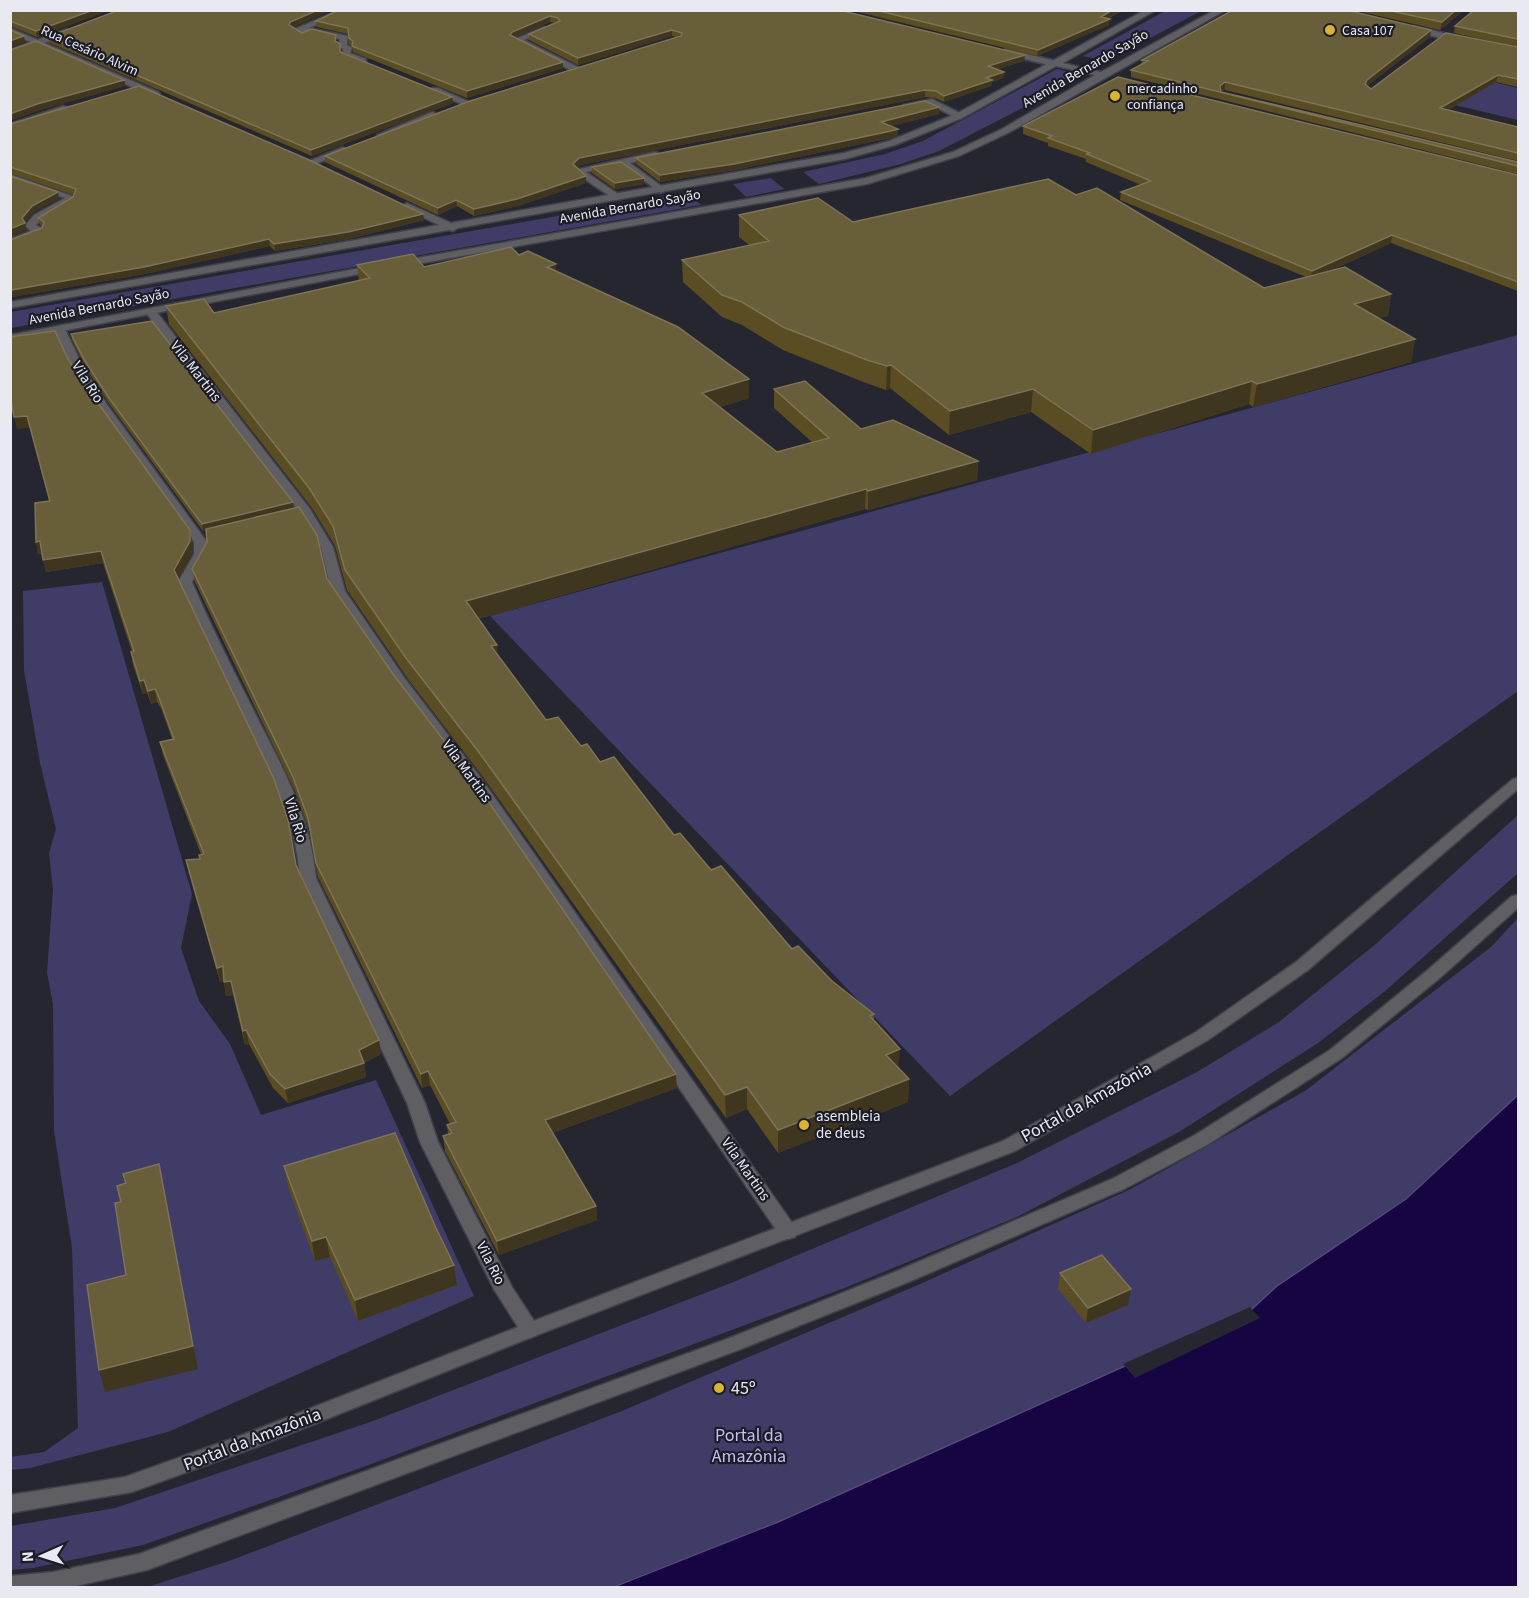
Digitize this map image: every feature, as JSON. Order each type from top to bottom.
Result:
[{"type":"street","points":[[349,10],[296,30],[304,34],[311,30],[345,38],[342,46],[348,48],[345,54],[377,67]]},
{"type":"street","name":"Avenida Bernardo Sayão","points":[[10,338],[477,249],[718,193],[785,168],[845,156],[892,143],[959,116],[1152,10]]},
{"type":"street","name":"Avenida Bernardo Sayão","points":[[1113,73],[1222,10]]},
{"type":"street","points":[[554,26],[517,40],[577,70]]},
{"type":"street","points":[[1398,26],[1475,42]]},
{"type":"street","name":"Rua Cesário Alvim","points":[[10,30],[162,97]]},
{"type":"street","points":[[10,53],[73,30]]},
{"type":"street","points":[[1434,43],[1451,30]]},
{"type":"street","points":[[996,50],[1102,75],[1123,71]]},
{"type":"street","points":[[1065,57],[1113,73]]},
{"type":"street","points":[[566,73],[588,67]]},
{"type":"street","name":"Avenida Bernardo Sayão","points":[[13,303],[661,190],[718,193],[812,190],[867,181],[956,154],[1005,131],[1102,75]]},
{"type":"street","points":[[119,93],[141,87]]},
{"type":"street","points":[[427,87],[467,103]]},
{"type":"street","points":[[373,138],[478,99]]},
{"type":"street","points":[[892,109],[932,102],[959,116]]},
{"type":"street","points":[[10,127],[75,106]]},
{"type":"street","points":[[312,162],[353,146]]},
{"type":"street","points":[[619,198],[581,173],[580,170],[664,154]]},
{"type":"street","points":[[301,158],[322,167]]},
{"type":"street","points":[[626,165],[661,190]]},
{"type":"street","points":[[785,168],[794,176]]},
{"type":"street","points":[[10,177],[69,197],[69,200],[35,219],[30,226],[39,231],[10,243]]},
{"type":"street","points":[[803,183],[812,190]]},
{"type":"street","points":[[393,200],[453,228]]},
{"type":"street","name":"Vila Martins","points":[[151,312],[300,514],[327,547],[338,591],[401,683],[476,781],[788,1232]]},
{"type":"street","name":"Vila Rio","points":[[59,330],[78,369],[103,407],[189,526],[206,537],[202,552],[185,582],[211,640],[292,802],[306,854],[308,878],[416,1103],[429,1142],[505,1291],[530,1330]]},
{"type":"street","name":"Portal da Amazônia","points":[[10,1504],[125,1486],[252,1440],[530,1330],[1009,1146],[1124,1083],[1202,1036],[1302,966],[1518,783]]},
{"type":"street","points":[[10,1586],[53,1581],[139,1563],[734,1344],[904,1276],[1118,1184],[1201,1140],[1336,1054],[1435,973],[1518,900]]},
{"type":"green space","points":[[1167,10],[1201,11],[1107,61],[1083,56]]},
{"type":"green space","points":[[1422,65],[1518,88],[1518,120],[1401,92]]},
{"type":"green space","points":[[1057,69],[1084,76],[939,151],[901,164],[819,184],[803,172],[885,154],[923,141]]},
{"type":"green space","points":[[771,178],[784,189],[746,197],[733,184]]},
{"type":"green space","points":[[688,193],[701,205],[11,328],[11,312]]},
{"type":"green space","points":[[1518,335],[1518,691],[950,1096],[490,616]]},
{"type":"green space","points":[[102,582],[192,894],[181,948],[199,1001],[230,1044],[261,1115],[376,1080],[474,1296],[168,1432],[30,1468],[11,1470],[10,1457],[44,1452],[78,1428],[72,1248],[54,1131],[53,1004],[47,973],[53,890],[49,853],[56,829],[40,763],[24,670],[23,591]]},
{"type":"green space","points":[[1518,815],[1518,873],[1384,992],[1318,1043],[1179,1132],[1017,1217],[842,1289],[363,1467],[143,1545],[33,1568],[11,1570],[11,1526],[115,1508],[373,1421],[731,1283],[1017,1163],[1197,1072],[1279,1022],[1377,943]]},
{"type":"green space","name":"Portal da Amazônia","points":[[1518,918],[1518,1095],[1406,1199],[1277,1286],[1252,1309],[778,1522],[611,1587],[144,1588],[229,1561],[622,1411],[918,1285],[1131,1189],[1305,1091],[1491,947]]},
{"type":"shaded area","points":[[1518,1095],[1518,1587],[611,1588],[778,1522],[1252,1309],[1277,1286],[1406,1199]]},
{"type":"pier","points":[[1250,1307],[1260,1318],[1135,1378],[1123,1364]]},
{"type":"building","points":[[10,10],[93,10],[36,31],[10,21]]},
{"type":"building","points":[[119,10],[318,10],[290,22],[289,25],[302,33],[312,29],[336,35],[335,41],[340,44],[340,52],[452,97],[311,150],[48,37]]},
{"type":"building","points":[[339,10],[839,10],[1025,55],[988,66],[1004,72],[986,78],[992,80],[944,96],[936,91],[925,90],[579,158],[573,164],[586,176],[517,199],[474,209],[456,200],[438,208],[325,156],[470,101],[681,36],[682,33],[672,30],[578,58],[529,34],[560,21],[550,16],[512,32],[510,35],[563,62],[467,91],[352,46],[353,41],[349,38],[348,28],[316,21]]},
{"type":"building","points":[[875,10],[1112,10],[1101,17],[1110,19],[1038,50]]},
{"type":"building","points":[[1233,10],[1346,10],[1431,30],[1367,80],[1365,84],[1371,89],[1446,33],[1518,47],[1518,79],[1498,75],[1440,108],[1518,127],[1518,153],[1225,82],[1220,86],[1221,92],[1518,162],[1518,166],[1131,70],[1148,61],[1142,60]]},
{"type":"building","points":[[1386,10],[1456,10],[1442,22]]},
{"type":"building","points":[[1474,10],[1518,12],[1518,39],[1455,26]]},
{"type":"building","points":[[10,30],[24,36],[10,41]]},
{"type":"building","points":[[36,41],[124,80],[37,104],[10,114],[10,50]]},
{"type":"building","points":[[1118,77],[1518,175],[1518,282],[1392,235],[1312,271],[1121,192],[1151,181],[1087,154],[1090,153],[1048,138],[1052,136],[1023,126]]},
{"type":"building","points":[[139,86],[307,159],[423,214],[348,232],[274,244],[269,239],[144,267],[11,290],[10,240],[42,228],[44,222],[38,218],[73,197],[76,189],[10,167],[10,124]]},
{"type":"building","points":[[925,101],[939,107],[881,122],[898,129],[734,164],[660,175],[636,158]]},
{"type":"building","points":[[621,162],[644,178],[615,183],[592,167]]},
{"type":"building","points":[[10,176],[58,192],[32,206],[22,218],[25,223],[10,229]]},
{"type":"building","points":[[1048,179],[1076,195],[1097,188],[1264,288],[1345,267],[1391,294],[1354,304],[1415,339],[1257,384],[1252,381],[1093,430],[1033,389],[950,411],[891,365],[867,360],[783,327],[742,302],[722,295],[682,260],[769,241],[739,215],[818,198],[853,222]]},
{"type":"building","points":[[511,247],[519,255],[528,251],[556,264],[547,267],[678,327],[749,379],[702,393],[777,452],[829,438],[774,389],[805,381],[861,429],[893,420],[978,461],[868,491],[866,489],[466,601],[497,645],[491,646],[546,720],[558,717],[581,746],[587,744],[600,762],[614,757],[674,835],[680,833],[711,870],[721,866],[792,949],[798,946],[832,981],[874,1014],[870,1016],[900,1049],[886,1055],[909,1079],[778,1130],[747,1087],[725,1095],[481,755],[406,658],[345,570],[333,526],[309,488],[166,306],[204,299],[214,313],[370,278],[357,265],[413,254],[424,267]]},
{"type":"building","points":[[152,321],[293,502],[202,524],[109,398],[71,334]]},
{"type":"building","points":[[55,331],[68,359],[93,396],[190,530],[190,541],[174,570],[274,779],[288,820],[296,865],[379,1040],[359,1050],[364,1063],[285,1089],[270,1074],[246,1030],[243,1031],[231,981],[224,982],[223,966],[217,968],[186,860],[200,859],[199,855],[204,854],[160,742],[174,739],[155,689],[148,691],[144,680],[140,681],[131,652],[134,651],[101,551],[43,560],[40,541],[36,542],[35,503],[50,501],[27,416],[14,417],[10,396],[10,337]]},
{"type":"building","points":[[299,507],[317,535],[327,579],[393,674],[468,772],[676,1074],[545,1120],[596,1206],[497,1241],[443,1136],[452,1133],[447,1125],[456,1122],[428,1071],[421,1074],[316,863],[308,818],[293,777],[192,569],[207,542],[206,529]]},
{"type":"building","points":[[395,1133],[454,1265],[355,1300],[326,1237],[312,1241],[284,1166]]},
{"type":"building","points":[[159,1164],[193,1346],[99,1370],[87,1285],[126,1275],[115,1203],[121,1202],[117,1186],[126,1183],[123,1174]]},
{"type":"building","points":[[1102,1255],[1131,1289],[1088,1308],[1060,1273]]},
{"type":"place","name":"Casa 107","points":[[1330,30]]},
{"type":"place","name":"mercadinho confiança","points":[[1115,96]]},
{"type":"place","name":"asembleia de deus","points":[[804,1125]]},
{"type":"place","name":"45º","points":[[719,1388]]}]
